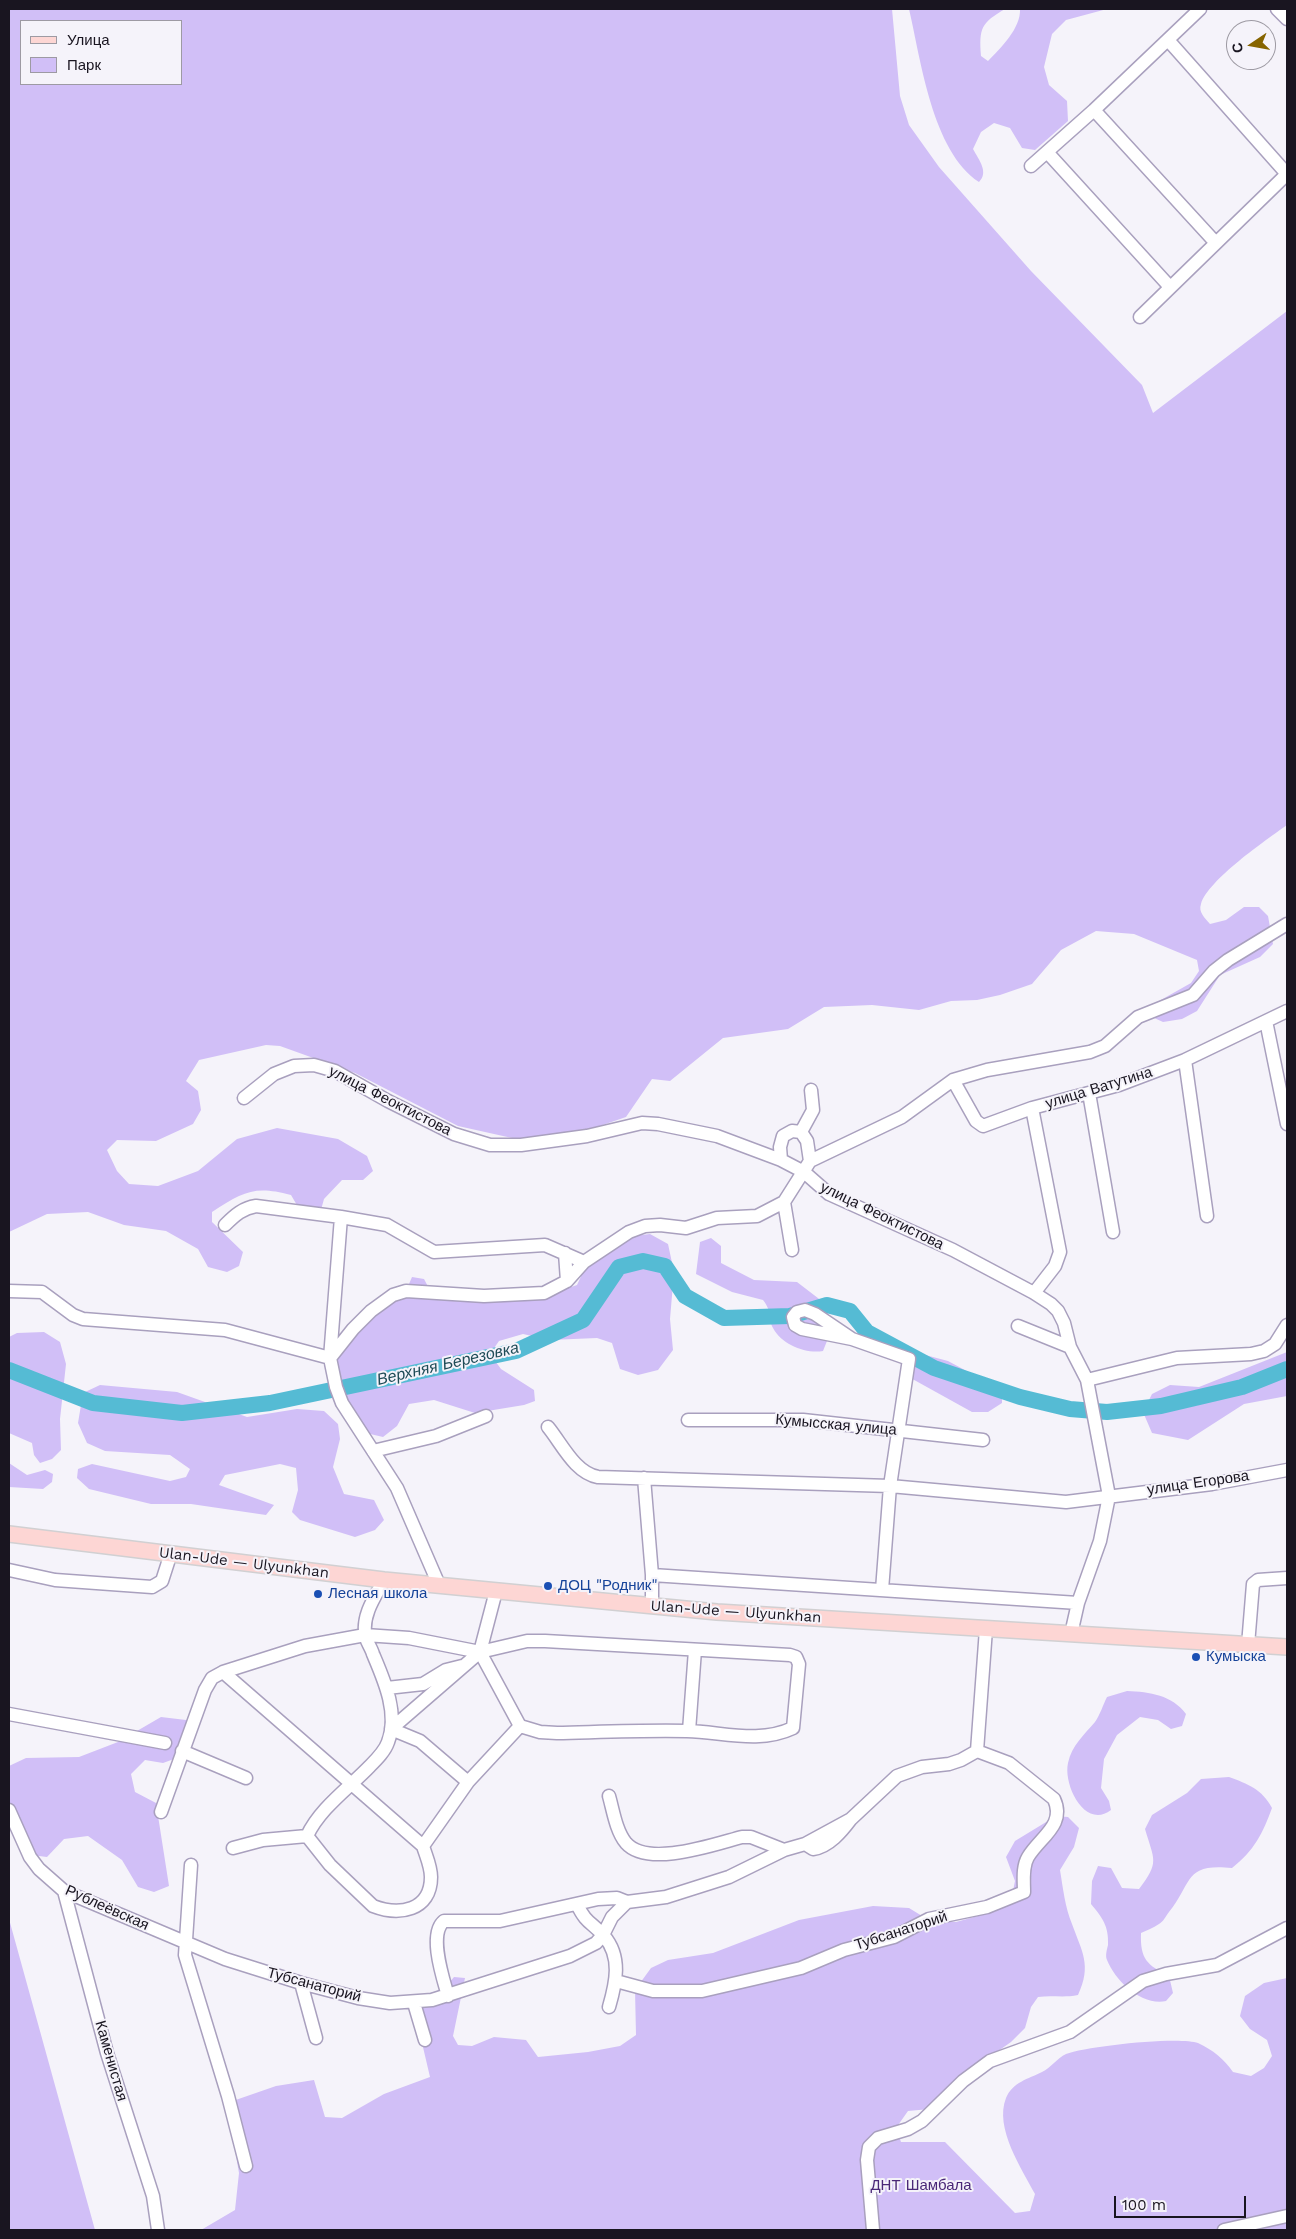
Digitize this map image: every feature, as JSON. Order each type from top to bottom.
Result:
[{"type":"main road","name":"Ulan-Ude — Ulyunkhan","points":[[9,1534],[384,1580],[652,1606],[1287,1647]]},
{"type":"street","points":[[1031,166],[1094,110],[1200,9]]},
{"type":"street","points":[[1277,9],[1287,19]]},
{"type":"street","points":[[1140,317],[1287,174],[1168,40]]},
{"type":"street","points":[[1094,110],[1215,242]]},
{"type":"street","points":[[1047,152],[1170,287]]},
{"type":"street","points":[[330,1358],[353,1329],[371,1311],[393,1295],[406,1291],[501,1296],[544,1293],[567,1281],[584,1262],[629,1232],[645,1226],[660,1225],[686,1228],[717,1218],[756,1216],[784,1202],[807,1167],[902,1117],[953,1080],[987,1070],[1090,1052],[1105,1046],[1138,1017],[1193,995],[1214,971],[1228,960],[1287,924]]},
{"type":"street","name":"улица Ватутина","points":[[1034,1293],[1055,1266],[1060,1252],[1032,1108],[1119,1085],[1185,1060],[1287,1011]]},
{"type":"street","points":[[1266,1021],[1287,1124]]},
{"type":"street","points":[[1185,1060],[1207,1216]]},
{"type":"street","name":"улица Феоктистова","points":[[244,1098],[274,1074],[294,1066],[314,1064],[335,1071],[388,1102],[454,1134],[490,1144],[521,1145],[587,1136],[642,1123],[658,1124],[717,1136],[781,1160],[807,1167],[829,1194],[953,1250],[1052,1304],[1064,1323],[1070,1347],[1087,1380],[1109,1496],[1100,1541],[1078,1603],[1071,1634]]},
{"type":"street","points":[[953,1080],[976,1121],[983,1126],[1032,1108]]},
{"type":"street","points":[[801,1132],[812,1110],[811,1090]]},
{"type":"street","points":[[1089,1093],[1113,1232]]},
{"type":"street","points":[[781,1160],[780,1147],[783,1136],[792,1131],[801,1132]]},
{"type":"street","points":[[801,1132],[806,1141],[807,1167]]},
{"type":"street","points":[[784,1202],[792,1250]]},
{"type":"street","points":[[225,1225],[238,1212],[247,1207],[256,1206],[387,1225],[434,1252],[538,1245],[552,1247],[584,1262]]},
{"type":"street","points":[[341,1217],[330,1358],[334,1380],[342,1402],[408,1509],[439,1585]]},
{"type":"street","points":[[565,1253],[567,1281]]},
{"type":"street","points":[[9,1291],[42,1292],[73,1315],[82,1318],[225,1330],[330,1358]]},
{"type":"street","points":[[1087,1380],[1178,1358],[1252,1354],[1264,1351],[1275,1344],[1287,1325]]},
{"type":"street","points":[[1018,1326],[1070,1347]]},
{"type":"street","points":[[852,1339],[909,1359],[890,1486],[882,1590]]},
{"type":"street","points":[[373,1451],[436,1436],[486,1416]]},
{"type":"street","name":"Кумысская улица","points":[[688,1420],[803,1420],[983,1440]]},
{"type":"street","name":"улица Егорова","points":[[548,1427],[580,1469],[588,1475],[890,1486],[1066,1502],[1212,1484],[1287,1470]]},
{"type":"street","points":[[644,1478],[652,1575],[652,1606]]},
{"type":"street","points":[[9,1570],[56,1580],[152,1587],[162,1581],[171,1553]]},
{"type":"street","points":[[652,1575],[1078,1603]]},
{"type":"street","points":[[1248,1645],[1253,1584],[1258,1580],[1287,1578]]},
{"type":"street","points":[[307,1836],[320,1815],[352,1785],[381,1754],[388,1743],[391,1729],[391,1711],[386,1688],[365,1635],[366,1616],[384,1580]]},
{"type":"street","points":[[391,1729],[480,1652],[496,1591]]},
{"type":"street","points":[[448,1996],[438,1952],[438,1926],[444,1921],[500,1921],[608,1898],[627,1902],[666,1897],[718,1881],[784,1850],[805,1844],[851,1819],[897,1776],[922,1767],[949,1764],[962,1760],[977,1751],[986,1629]]},
{"type":"street","points":[[161,1812],[205,1690],[212,1678],[223,1672],[305,1646],[365,1635],[409,1638],[480,1652],[527,1641],[545,1641],[790,1655],[796,1657],[799,1664],[793,1728],[778,1735],[749,1737],[688,1731],[540,1732],[520,1726],[480,1652]]},
{"type":"street","points":[[688,1731],[695,1650]]},
{"type":"street","points":[[386,1688],[423,1684],[446,1670],[464,1666]]},
{"type":"street","points":[[223,1672],[422,1846],[431,1876],[429,1890],[420,1903],[409,1911],[395,1912],[373,1906],[330,1865],[307,1836]]},
{"type":"street","points":[[9,1714],[165,1743]]},
{"type":"street","points":[[422,1846],[468,1782],[520,1726]]},
{"type":"street","points":[[391,1729],[420,1740],[468,1782]]},
{"type":"street","points":[[182,1751],[246,1778]]},
{"type":"street","name":"Тубсанаторий","points":[[616,1981],[653,1991],[702,1991],[807,1966],[844,1950],[894,1937],[929,1919],[987,1907],[1024,1892],[1024,1868],[1027,1858],[1056,1822],[1058,1807],[1054,1799],[1010,1762],[977,1751]]},
{"type":"street","points":[[609,1796],[625,1842],[632,1849],[642,1852],[682,1853],[742,1837],[751,1837],[784,1850]]},
{"type":"street","name":"Рублеёвская","points":[[9,1810],[30,1857],[39,1869],[64,1891],[185,1942]]},
{"type":"street","points":[[233,1848],[262,1840],[307,1836]]},
{"type":"street","points":[[191,1865],[185,1942],[188,1968],[228,2096],[246,2166]]},
{"type":"street","name":"Каменистая","points":[[64,1891],[107,2052],[152,2196],[158,2230]]},
{"type":"street","name":"Тубсанаторий","points":[[185,1942],[225,1959],[301,1983],[358,1998],[414,2003],[448,1996],[570,1956],[596,1943],[603,1935],[612,1916],[627,1902]]},
{"type":"street","points":[[576,1904],[583,1918],[603,1935],[613,1951],[616,1981],[610,2007]]},
{"type":"street","points":[[873,2230],[867,2160],[869,2147],[878,2138],[922,2121],[964,2081],[990,2061],[1070,2032],[1144,1981],[1166,1974],[1217,1965],[1287,1928]]},
{"type":"street","points":[[301,1983],[316,2038]]},
{"type":"street","points":[[414,2003],[425,2040]]},
{"type":"street","points":[[1224,2230],[1287,2216]]},
{"type":"green space","points":[[9,9],[892,9],[900,96],[909,125],[939,167],[1031,271],[1142,385],[1153,413],[1287,311],[1287,825],[1252,850],[1226,872],[1206,894],[1200,907],[1202,915],[1210,924],[1226,920],[1244,907],[1259,907],[1268,916],[1273,944],[1260,957],[1220,975],[1197,1011],[1182,1019],[1163,1022],[1152,1017],[1152,1005],[1191,983],[1199,971],[1197,960],[1134,934],[1096,931],[1061,950],[1032,984],[1000,995],[977,1000],[951,1001],[919,1010],[872,1005],[824,1007],[788,1029],[723,1038],[670,1081],[652,1079],[626,1117],[585,1131],[521,1140],[458,1126],[355,1073],[280,1046],[266,1045],[199,1060],[186,1081],[198,1091],[201,1110],[193,1124],[156,1141],[117,1140],[107,1150],[117,1171],[129,1184],[158,1186],[198,1171],[237,1139],[277,1128],[338,1139],[367,1156],[373,1171],[363,1180],[342,1180],[324,1199],[319,1217],[301,1212],[291,1195],[278,1192],[249,1192],[223,1205],[212,1212],[212,1222],[243,1252],[239,1266],[227,1272],[208,1267],[198,1249],[166,1231],[124,1225],[88,1212],[47,1214],[9,1232]]},
{"type":"green space","points":[[909,9],[1005,9],[986,23],[981,33],[981,56],[988,61],[1014,30],[1020,9],[1107,9],[1066,20],[1052,34],[1044,67],[1049,85],[1067,101],[1068,121],[1035,150],[1022,148],[1010,128],[994,123],[981,132],[973,149],[983,170],[982,178],[979,182],[963,168],[950,149],[939,127],[924,78]]},
{"type":"green space","points":[[650,1234],[668,1244],[674,1272],[670,1319],[673,1350],[658,1370],[638,1375],[620,1369],[612,1343],[597,1338],[550,1340],[523,1334],[499,1341],[490,1354],[501,1369],[534,1390],[535,1401],[524,1405],[475,1413],[434,1400],[409,1404],[397,1426],[383,1437],[366,1433],[350,1406],[339,1377],[337,1363],[338,1348],[343,1334],[353,1320],[372,1310],[384,1293],[406,1291],[412,1277],[424,1279],[433,1296],[539,1298],[577,1285],[590,1257],[617,1238]]},
{"type":"green space","points":[[711,1238],[721,1246],[721,1263],[754,1280],[797,1282],[827,1305],[831,1331],[823,1351],[802,1350],[782,1339],[773,1328],[768,1309],[763,1300],[732,1292],[696,1274],[700,1242]]},
{"type":"green space","points":[[44,1332],[60,1342],[66,1364],[60,1419],[61,1450],[52,1459],[40,1463],[34,1455],[32,1443],[9,1433],[9,1337],[17,1333]]},
{"type":"green space","points":[[914,1352],[948,1361],[1002,1390],[1002,1403],[988,1412],[972,1412],[907,1376],[903,1362]]},
{"type":"green space","points":[[1287,1352],[1287,1396],[1244,1404],[1188,1440],[1152,1433],[1143,1412],[1152,1394],[1170,1385],[1199,1387]]},
{"type":"green space","points":[[100,1385],[177,1392],[247,1417],[297,1409],[324,1411],[338,1424],[340,1439],[333,1467],[344,1494],[374,1500],[384,1520],[375,1530],[355,1537],[300,1520],[292,1512],[298,1490],[296,1468],[280,1464],[225,1475],[219,1485],[274,1505],[266,1515],[191,1504],[151,1504],[89,1489],[77,1478],[78,1469],[92,1464],[170,1481],[186,1477],[190,1469],[170,1455],[105,1451],[87,1443],[78,1423],[83,1393]]},
{"type":"green space","points":[[9,1463],[27,1475],[45,1470],[53,1474],[52,1482],[43,1489],[9,1487]]},
{"type":"green space","points":[[1127,1691],[1144,1692],[1160,1696],[1174,1703],[1186,1714],[1182,1726],[1171,1729],[1158,1720],[1140,1717],[1117,1735],[1104,1759],[1101,1788],[1109,1801],[1111,1810],[1101,1815],[1093,1814],[1085,1810],[1073,1793],[1067,1772],[1068,1763],[1075,1746],[1097,1719],[1107,1697]]},
{"type":"green space","points":[[161,1717],[186,1720],[191,1733],[185,1755],[163,1763],[145,1760],[131,1774],[135,1792],[156,1803],[169,1886],[154,1892],[138,1887],[122,1860],[88,1836],[64,1839],[47,1857],[31,1855],[26,1832],[9,1826],[9,1766],[26,1758],[79,1757],[118,1742]]},
{"type":"green space","points":[[1229,1777],[1259,1792],[1272,1808],[1257,1841],[1240,1862],[1232,1868],[1216,1867],[1197,1872],[1162,1922],[1141,1933],[1142,1949],[1146,1960],[1169,1976],[1173,1993],[1166,2001],[1148,2000],[1131,1991],[1123,1984],[1107,1960],[1106,1927],[1091,1904],[1092,1881],[1098,1866],[1111,1868],[1122,1888],[1139,1889],[1150,1873],[1152,1866],[1153,1854],[1145,1829],[1152,1815],[1187,1793],[1201,1779]]},
{"type":"green space","name":"ДНТ Шамбала","points":[[1056,1816],[1068,1817],[1079,1828],[1074,1847],[1060,1870],[1064,1897],[1084,1959],[1084,1975],[1078,1995],[1038,1997],[1031,2007],[1025,2028],[1011,2042],[981,2063],[930,2109],[908,2111],[896,2128],[901,2142],[945,2142],[1015,2213],[1030,2211],[1035,2194],[1011,2148],[1004,2122],[1003,2110],[1006,2098],[1013,2088],[1045,2070],[1066,2054],[1093,2048],[1154,2041],[1188,2041],[1198,2043],[1218,2055],[1233,2072],[1251,2076],[1264,2068],[1272,2056],[1267,2040],[1250,2029],[1240,2016],[1245,1996],[1264,1983],[1287,1978],[1287,2230],[201,2230],[235,2210],[239,2173],[227,2103],[276,2086],[314,2080],[325,2117],[342,2118],[384,2094],[430,2077],[415,2013],[419,1995],[439,1990],[454,1977],[465,1978],[453,2036],[458,2045],[472,2046],[494,2037],[526,2040],[538,2057],[588,2052],[620,2046],[636,2035],[635,1990],[651,1968],[668,1960],[713,1953],[799,1920],[873,1906],[909,1908],[927,1919],[956,1922],[996,1911],[1011,1901],[1015,1881],[1006,1857],[1015,1841]]},
{"type":"green space","points":[[9,1919],[95,2230],[9,2230]]},
{"type":"waterway","name":"Верхняя Березовка","points":[[9,1370],[93,1403],[182,1413],[270,1403],[516,1351],[583,1320],[619,1267],[643,1261],[665,1266],[685,1296],[724,1318],[790,1316],[827,1305],[850,1311],[867,1332],[934,1368],[1020,1397],[1070,1409],[1107,1412],[1161,1406],[1242,1387],[1287,1369]]},
{"type":"place","name":"ДОЦ \"Родник\"","points":[[548,1586]]},
{"type":"place","name":"Лесная школа","points":[[318,1594]]},
{"type":"place","name":"Кумыска","points":[[1196,1657]]}]
